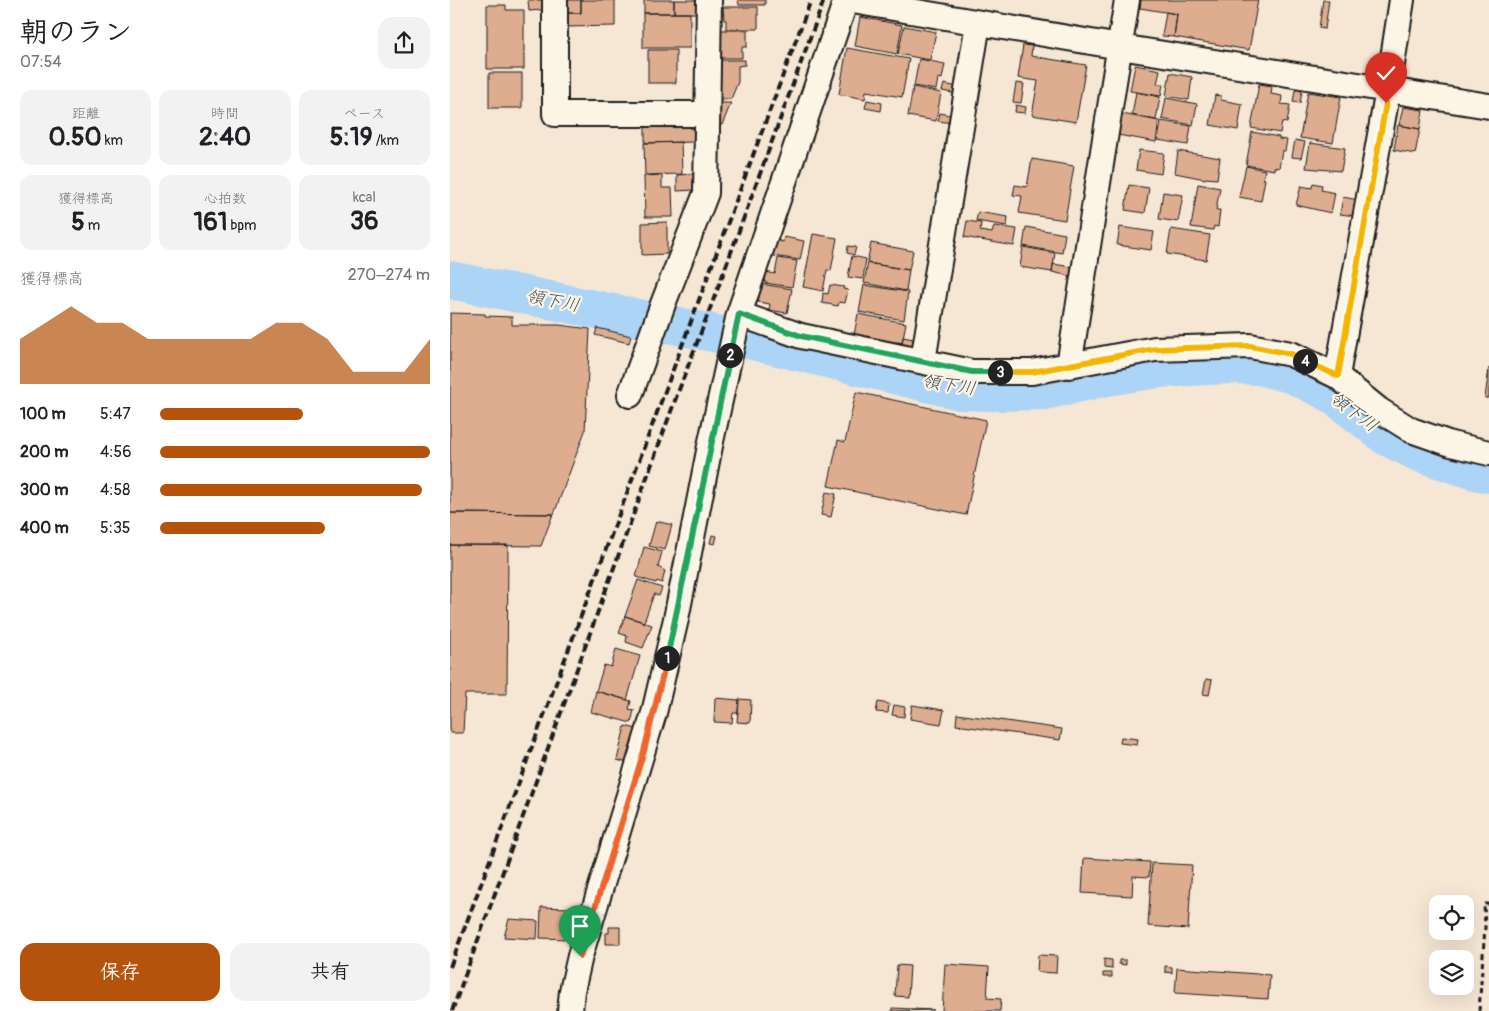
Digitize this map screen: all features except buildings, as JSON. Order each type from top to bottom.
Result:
[{"type":"street","points":[[555,0],[555,114],[707,114]]},
{"type":"street","points":[[630,395],[706,193],[709,0]]},
{"type":"street","points":[[570,1011],[572,990],[580,956],[654,713],[676,619],[710,446],[738,319],[846,0],[1120,47],[1489,106]]},
{"type":"street","points":[[1069,366],[1127,0]]},
{"type":"street","points":[[1338,376],[1402,0]]},
{"type":"street","points":[[923,361],[978,22]]},
{"type":"street","points":[[738,319],[801,336],[972,372],[1032,372],[1155,349],[1250,346],[1291,354],[1338,376],[1379,410],[1411,430],[1451,444],[1489,453]]},
{"type":"path","points":[[1479,1011],[1485,927],[1484,904],[1489,904]]},
{"type":"waterway","name":"領下川","points":[[450,280],[757,342],[960,391],[1045,391],[1107,377],[1158,369],[1225,365],[1259,366],[1293,375],[1332,394],[1387,437],[1419,453],[1489,474]]},
{"type":"railway","points":[[450,967],[811,0]]},
{"type":"railway","points":[[452,1011],[677,395],[824,0]]},
{"type":"route","points":[[580,956],[644,751],[654,713],[676,619],[710,446],[739,314],[801,336],[972,372],[1032,372],[1155,349],[1250,346],[1291,354],[1338,376],[1386,103]]}]
